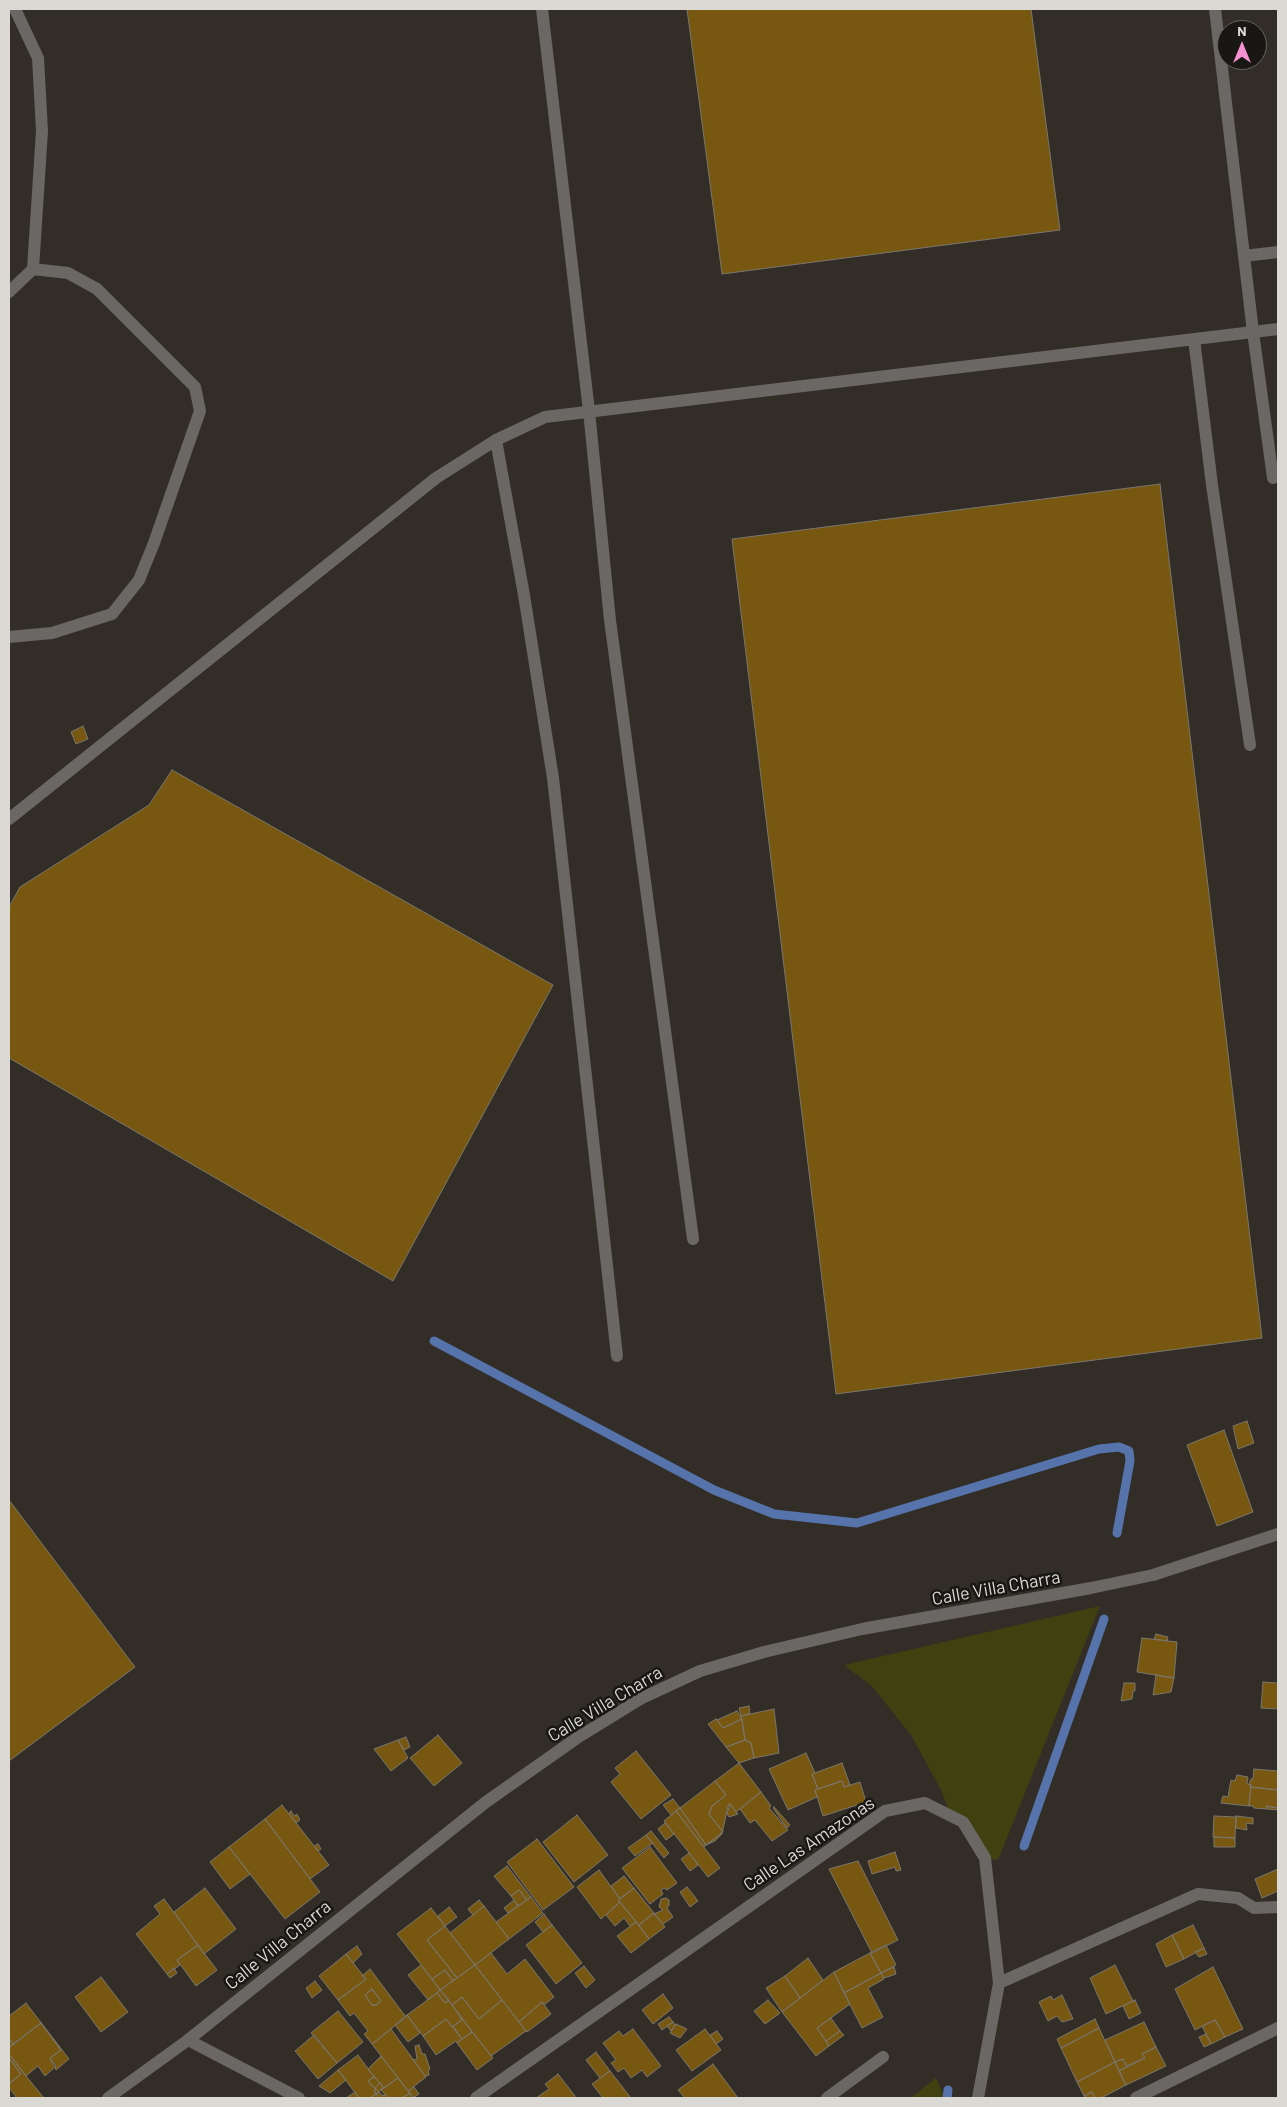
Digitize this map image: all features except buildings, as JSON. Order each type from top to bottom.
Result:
[{"type":"street","points":[[9,292],[33,269],[42,131],[38,58],[15,9]]},
{"type":"street","points":[[542,9],[589,411],[610,620],[693,1238]]},
{"type":"street","points":[[1215,9],[1252,332],[1273,478]]},
{"type":"street","points":[[1244,256],[1278,252]]},
{"type":"street","points":[[9,637],[52,632],[112,614],[139,580],[154,543],[200,411],[195,387],[97,289],[68,273],[33,269]]},
{"type":"street","points":[[9,819],[436,478],[496,440],[545,417],[1278,329]]},
{"type":"street","points":[[1194,339],[1212,485],[1250,745]]},
{"type":"street","points":[[496,440],[524,595],[553,778],[617,1356]]},
{"type":"street","name":"Calle Villa Charra","points":[[108,2098],[188,2040],[486,1802],[577,1738],[642,1698],[700,1671],[764,1652],[862,1629],[1153,1575],[1278,1534]]},
{"type":"street","name":"Calle Las Amazonas","points":[[476,2098],[885,1811],[925,1803],[963,1822],[985,1858],[999,1983],[978,2098]]},
{"type":"street","points":[[999,1983],[1198,1894],[1238,1898],[1254,1908],[1278,1907]]},
{"type":"street","points":[[1136,2098],[1278,2028]]},
{"type":"street","points":[[188,2040],[299,2098]]},
{"type":"street","points":[[827,2098],[883,2057]]},
{"type":"shaded area","points":[[1100,1606],[998,1860],[985,1858],[951,1816],[941,1790],[911,1735],[872,1686],[844,1665]]},
{"type":"shaded area","points":[[936,2078],[945,2098],[911,2098]]},
{"type":"waterway","points":[[434,1341],[714,1490],[774,1514],[857,1523],[1099,1449],[1119,1447],[1129,1451],[1130,1461],[1117,1533]]},
{"type":"waterway","points":[[1024,1846],[1104,1619]]},
{"type":"waterway","points":[[947,2098],[948,2090]]}]
